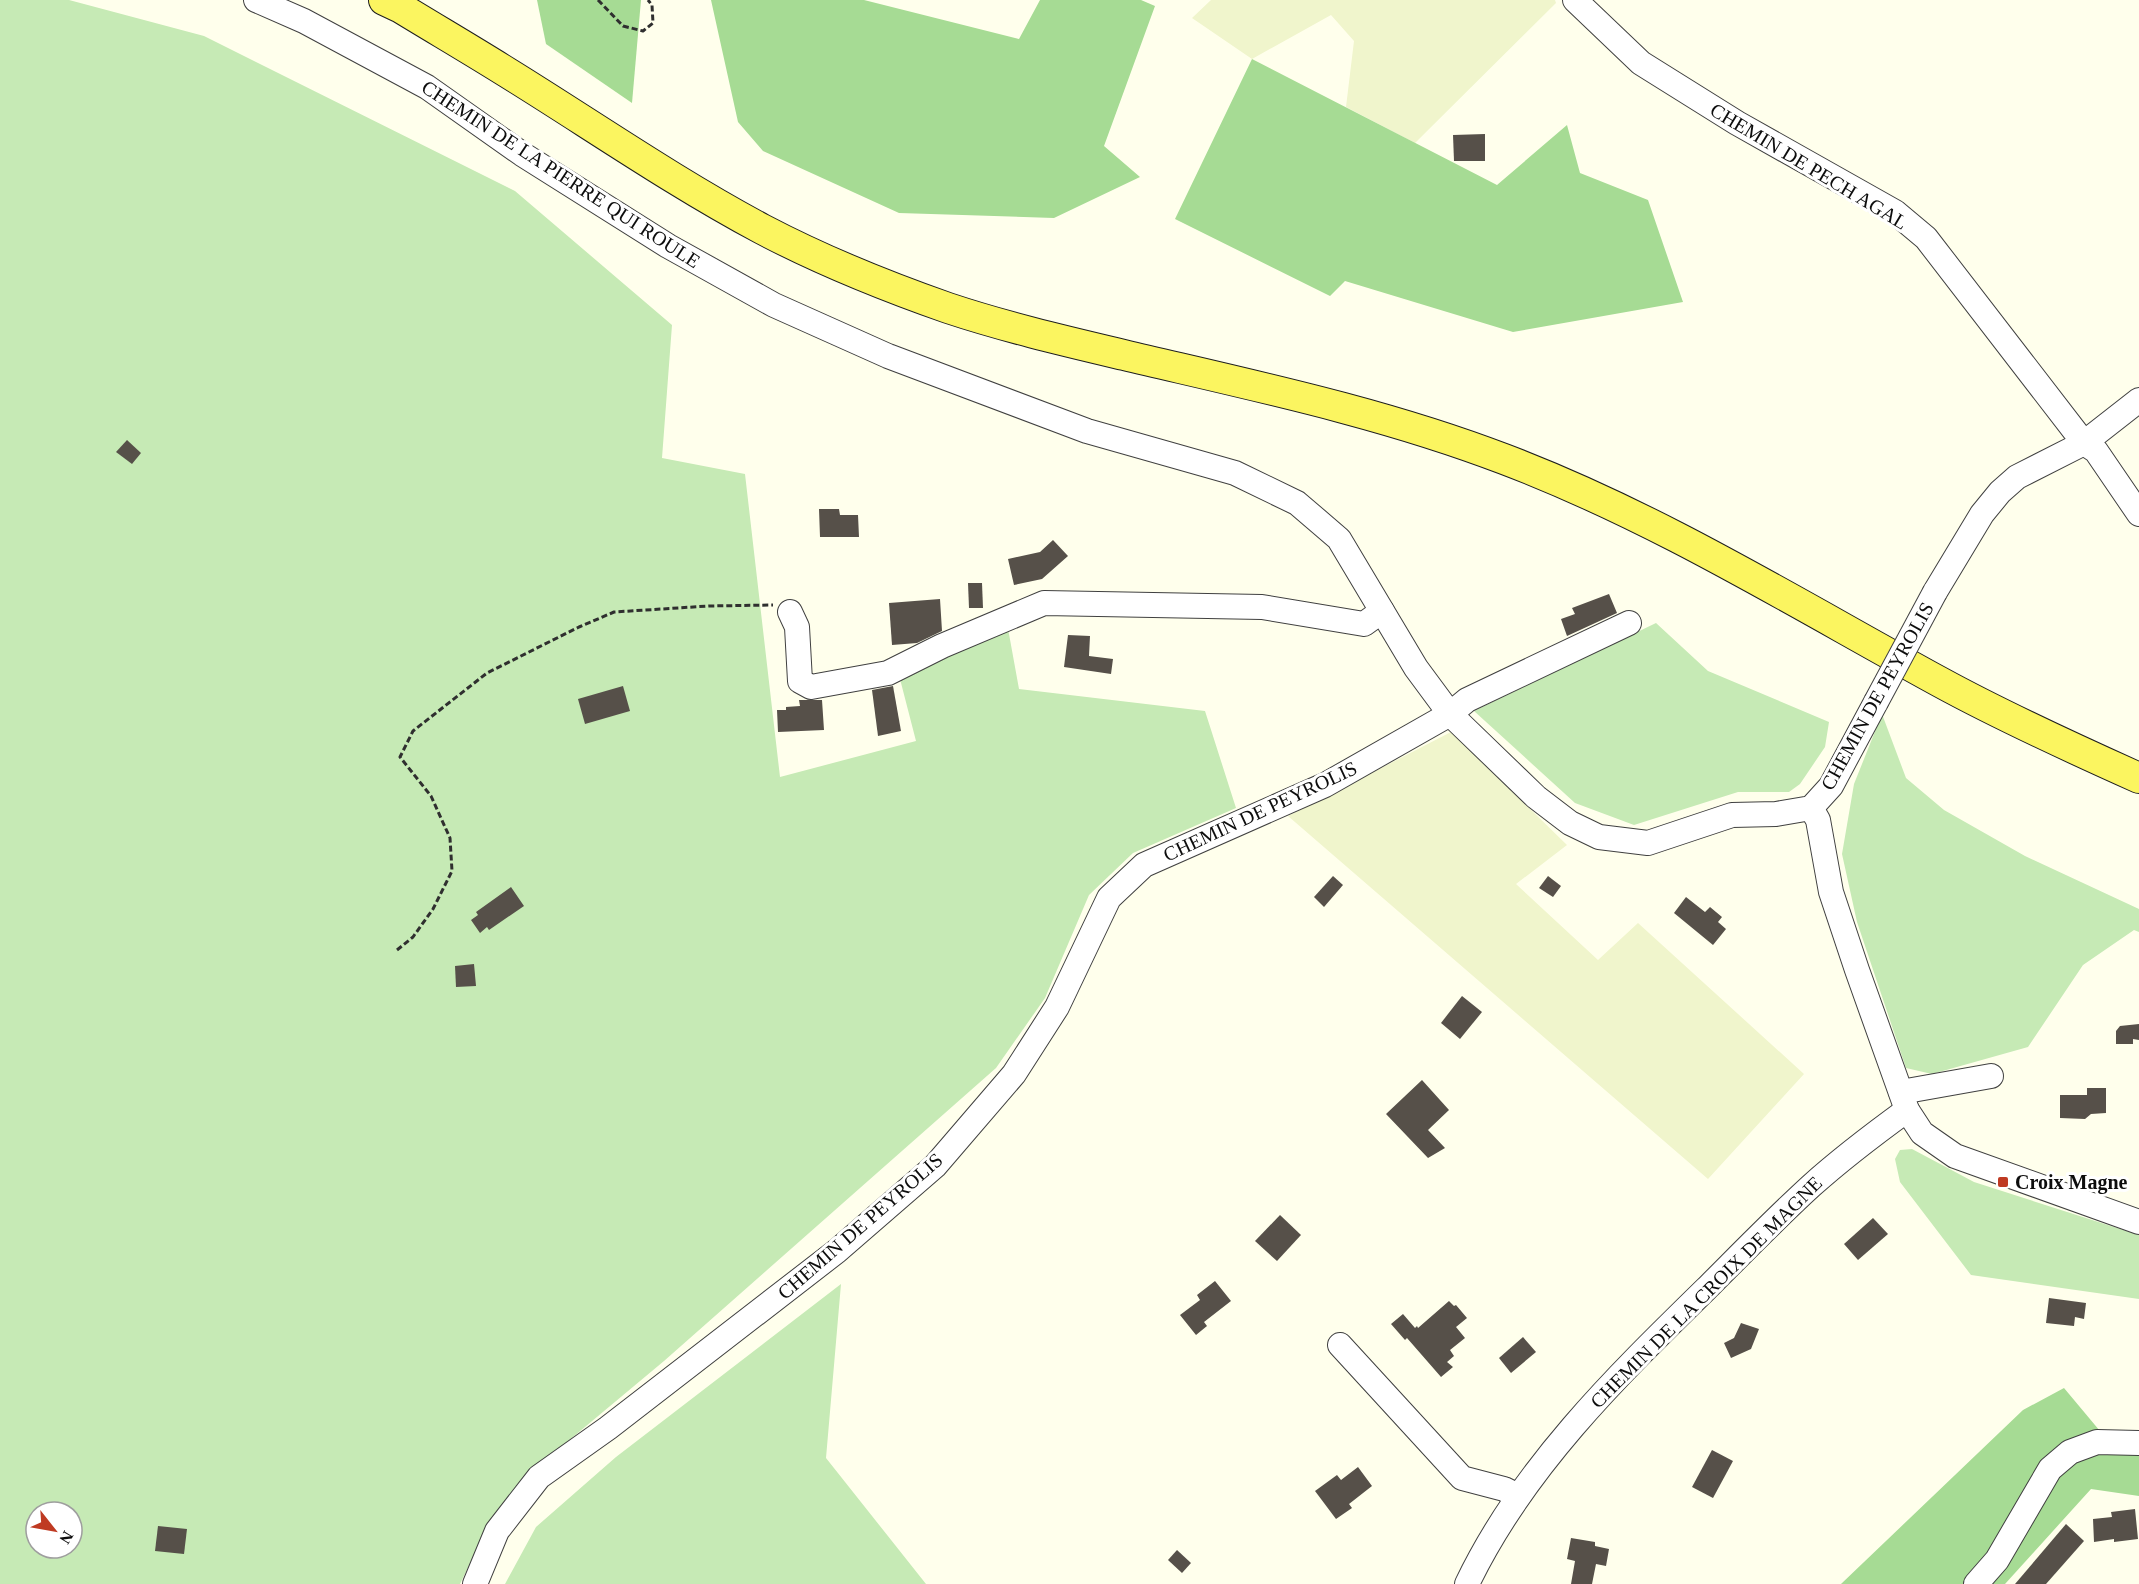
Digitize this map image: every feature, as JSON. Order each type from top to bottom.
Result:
[{"type":"main road","points":[[384,0],[507,72],[650,164],[763,229],[845,268],[948,308],[1040,335],[1288,394],[1400,424],[1503,458],[1605,502],[1709,554],[1946,685],[2069,747],[2139,778]]},
{"type":"street","name":"CHEMIN DE LA PIERRE QUI ROULE","points":[[256,0],[304,21],[427,87],[522,154],[668,246],[774,305],[910,365],[1087,431],[1235,473],[1297,502],[1338,539],[1416,668],[1450,714]]},
{"type":"street","name":"CHEMIN DE PECH AGAL","points":[[1575,0],[1641,63],[1737,123],[1895,212],[1926,238],[2084,443],[2096,451],[2139,514]]},
{"type":"street","name":"CHEMIN DE PEYROLIS","points":[[475,1584],[497,1531],[539,1477],[608,1428],[837,1251],[935,1166],[1014,1074],[1057,1006],[1109,898],[1144,865],[1325,785],[1450,714],[1536,797],[1570,824],[1599,837],[1648,843],[1732,815],[1776,814],[1811,808],[1831,786],[1935,592],[1982,514],[2000,492],[2017,477],[2084,443],[2139,400]]},
{"type":"street","points":[[790,612],[797,627],[800,681],[811,687],[888,673],[942,646],[1044,603],[1262,607],[1364,624],[1382,611]]},
{"type":"street","points":[[1450,714],[1467,700],[1629,624]]},
{"type":"street","points":[[1811,808],[1818,820],[1831,892],[1904,1101],[1922,1133],[1955,1156],[2139,1222]]},
{"type":"street","points":[[1904,1101],[1991,1076]]},
{"type":"street","name":"CHEMIN DE LA CROIX DE MAGNE","points":[[1467,1584],[1518,1496],[1552,1451],[1619,1374],[1810,1187],[1904,1101]]},
{"type":"street","points":[[1340,1345],[1461,1478],[1504,1489],[1518,1496]]},
{"type":"street","points":[[1976,1584],[1997,1560],[2050,1469],[2070,1452],[2097,1442],[2139,1443]]},
{"type":"path","points":[[598,0],[623,26],[643,31],[652,23],[652,5],[648,0]]},
{"type":"path","points":[[397,950],[413,937],[433,909],[452,871],[450,838],[431,796],[400,757],[413,731],[487,673],[614,612],[772,604],[790,612]]},
{"type":"green space","points":[[0,0],[69,0],[204,36],[515,191],[672,325],[662,458],[745,474],[780,777],[916,741],[900,679],[1007,623],[1019,689],[1205,711],[1236,808],[1133,853],[1089,895],[1045,998],[996,1068],[664,1361],[531,1472],[487,1528],[460,1584],[0,1584]]},
{"type":"green space","points":[[537,0],[641,0],[632,103],[546,44]]},
{"type":"green space","points":[[711,0],[864,0],[1019,39],[1040,0],[1141,0],[1155,6],[1104,146],[1140,177],[1054,218],[899,213],[763,151],[738,122]]},
{"type":"green space","points":[[1211,0],[1555,0],[1556,3],[1415,143],[1346,107],[1354,41],[1331,15],[1252,59],[1192,18]]},
{"type":"green space","points":[[1252,59],[1497,185],[1567,125],[1580,173],[1648,200],[1683,302],[1513,332],[1345,281],[1330,296],[1175,219]]},
{"type":"green space","points":[[1656,623],[1708,671],[1829,722],[1825,747],[1800,784],[1789,792],[1738,792],[1634,825],[1575,803],[1474,711]]},
{"type":"green space","points":[[1882,714],[1906,778],[1944,810],[2025,856],[2139,909],[2139,932],[2134,930],[2083,965],[2028,1047],[1932,1074],[1906,1068],[1857,922],[1842,854],[1854,784]]},
{"type":"green space","points":[[1451,732],[1567,845],[1516,884],[1598,960],[1638,923],[1804,1074],[1708,1179],[1288,816]]},
{"type":"green space","points":[[1912,1149],[1974,1182],[2139,1235],[2139,1299],[1971,1275],[1900,1182],[1895,1159],[1900,1150]]},
{"type":"green space","points":[[841,1284],[826,1458],[926,1584],[505,1584],[536,1527],[616,1457]]},
{"type":"green space","points":[[2064,1388],[2120,1455],[2139,1453],[2139,1496],[2091,1489],[2005,1584],[1841,1584],[2023,1410]]},
{"type":"building","points":[[1485,134],[1485,161],[1454,161],[1453,135]]},
{"type":"building","points":[[127,440],[141,453],[132,464],[116,452]]},
{"type":"building","points":[[819,509],[839,509],[840,515],[858,515],[859,537],[820,537]]},
{"type":"building","points":[[1053,540],[1068,556],[1042,579],[1014,585],[1008,559],[1040,552]]},
{"type":"building","points":[[968,583],[982,583],[983,608],[969,608]]},
{"type":"building","points":[[1609,594],[1617,613],[1567,636],[1561,619],[1575,614],[1572,608]]},
{"type":"building","points":[[940,599],[942,631],[917,643],[892,645],[889,603]]},
{"type":"building","points":[[1068,635],[1090,636],[1089,656],[1113,659],[1111,674],[1064,667]]},
{"type":"building","points":[[623,686],[630,711],[585,724],[578,699]]},
{"type":"building","points":[[893,686],[901,731],[878,736],[872,690]]},
{"type":"building","points":[[799,700],[822,700],[824,730],[778,732],[777,710],[800,706]]},
{"type":"building","points":[[1333,876],[1343,885],[1324,907],[1314,897]]},
{"type":"building","points":[[1548,876],[1561,886],[1553,897],[1539,888]]},
{"type":"building","points":[[511,887],[524,906],[489,930],[487,927],[480,933],[471,920],[478,915],[476,912]]},
{"type":"building","points":[[1686,897],[1705,912],[1710,907],[1722,917],[1718,922],[1726,929],[1713,945],[1674,913]]},
{"type":"building","points":[[474,964],[476,986],[456,987],[455,966]]},
{"type":"building","points":[[1462,996],[1482,1012],[1460,1039],[1441,1023]]},
{"type":"building","points":[[2139,1024],[2139,1040],[2133,1039],[2133,1044],[2116,1044],[2116,1031],[2120,1026]]},
{"type":"building","points":[[1422,1080],[1449,1110],[1428,1130],[1445,1148],[1428,1158],[1386,1114]]},
{"type":"building","points":[[2087,1088],[2106,1088],[2106,1113],[2091,1114],[2085,1119],[2060,1118],[2060,1095],[2087,1095]]},
{"type":"building","points":[[1280,1215],[1301,1235],[1277,1261],[1255,1241]]},
{"type":"building","points":[[1873,1218],[1888,1234],[1858,1260],[1844,1244]]},
{"type":"building","points":[[1215,1281],[1231,1301],[1204,1322],[1207,1326],[1196,1335],[1180,1315],[1200,1300],[1197,1295]]},
{"type":"building","points":[[2049,1298],[2086,1303],[2084,1319],[2075,1317],[2074,1326],[2046,1323]]},
{"type":"building","points":[[1449,1301],[1454,1306],[1456,1305],[1467,1318],[1456,1327],[1465,1338],[1450,1350],[1454,1356],[1447,1362],[1453,1367],[1441,1377],[1407,1338],[1405,1340],[1391,1324],[1403,1314],[1415,1328],[1417,1326],[1418,1328]]},
{"type":"building","points":[[1741,1323],[1759,1329],[1751,1349],[1731,1358],[1724,1343],[1734,1338]]},
{"type":"building","points":[[1523,1337],[1536,1352],[1511,1373],[1499,1358]]},
{"type":"building","points":[[1712,1450],[1733,1461],[1713,1498],[1692,1487]]},
{"type":"building","points":[[1358,1467],[1372,1486],[1349,1504],[1352,1508],[1336,1519],[1315,1491],[1337,1475],[1341,1480]]},
{"type":"building","points":[[2135,1509],[2138,1539],[2094,1542],[2093,1519],[2112,1517],[2111,1512]]},
{"type":"building","points":[[2066,1524],[2084,1541],[2046,1584],[2015,1584]]},
{"type":"building","points":[[158,1526],[187,1529],[184,1554],[155,1551]]},
{"type":"building","points":[[1571,1538],[1595,1542],[1595,1546],[1609,1549],[1606,1566],[1596,1564],[1592,1584],[1571,1584],[1575,1561],[1567,1559]]},
{"type":"building","points":[[1177,1550],[1191,1563],[1182,1573],[1168,1560]]},
{"type":"place","name":"Croix Magne","points":[[2003,1182]]}]
